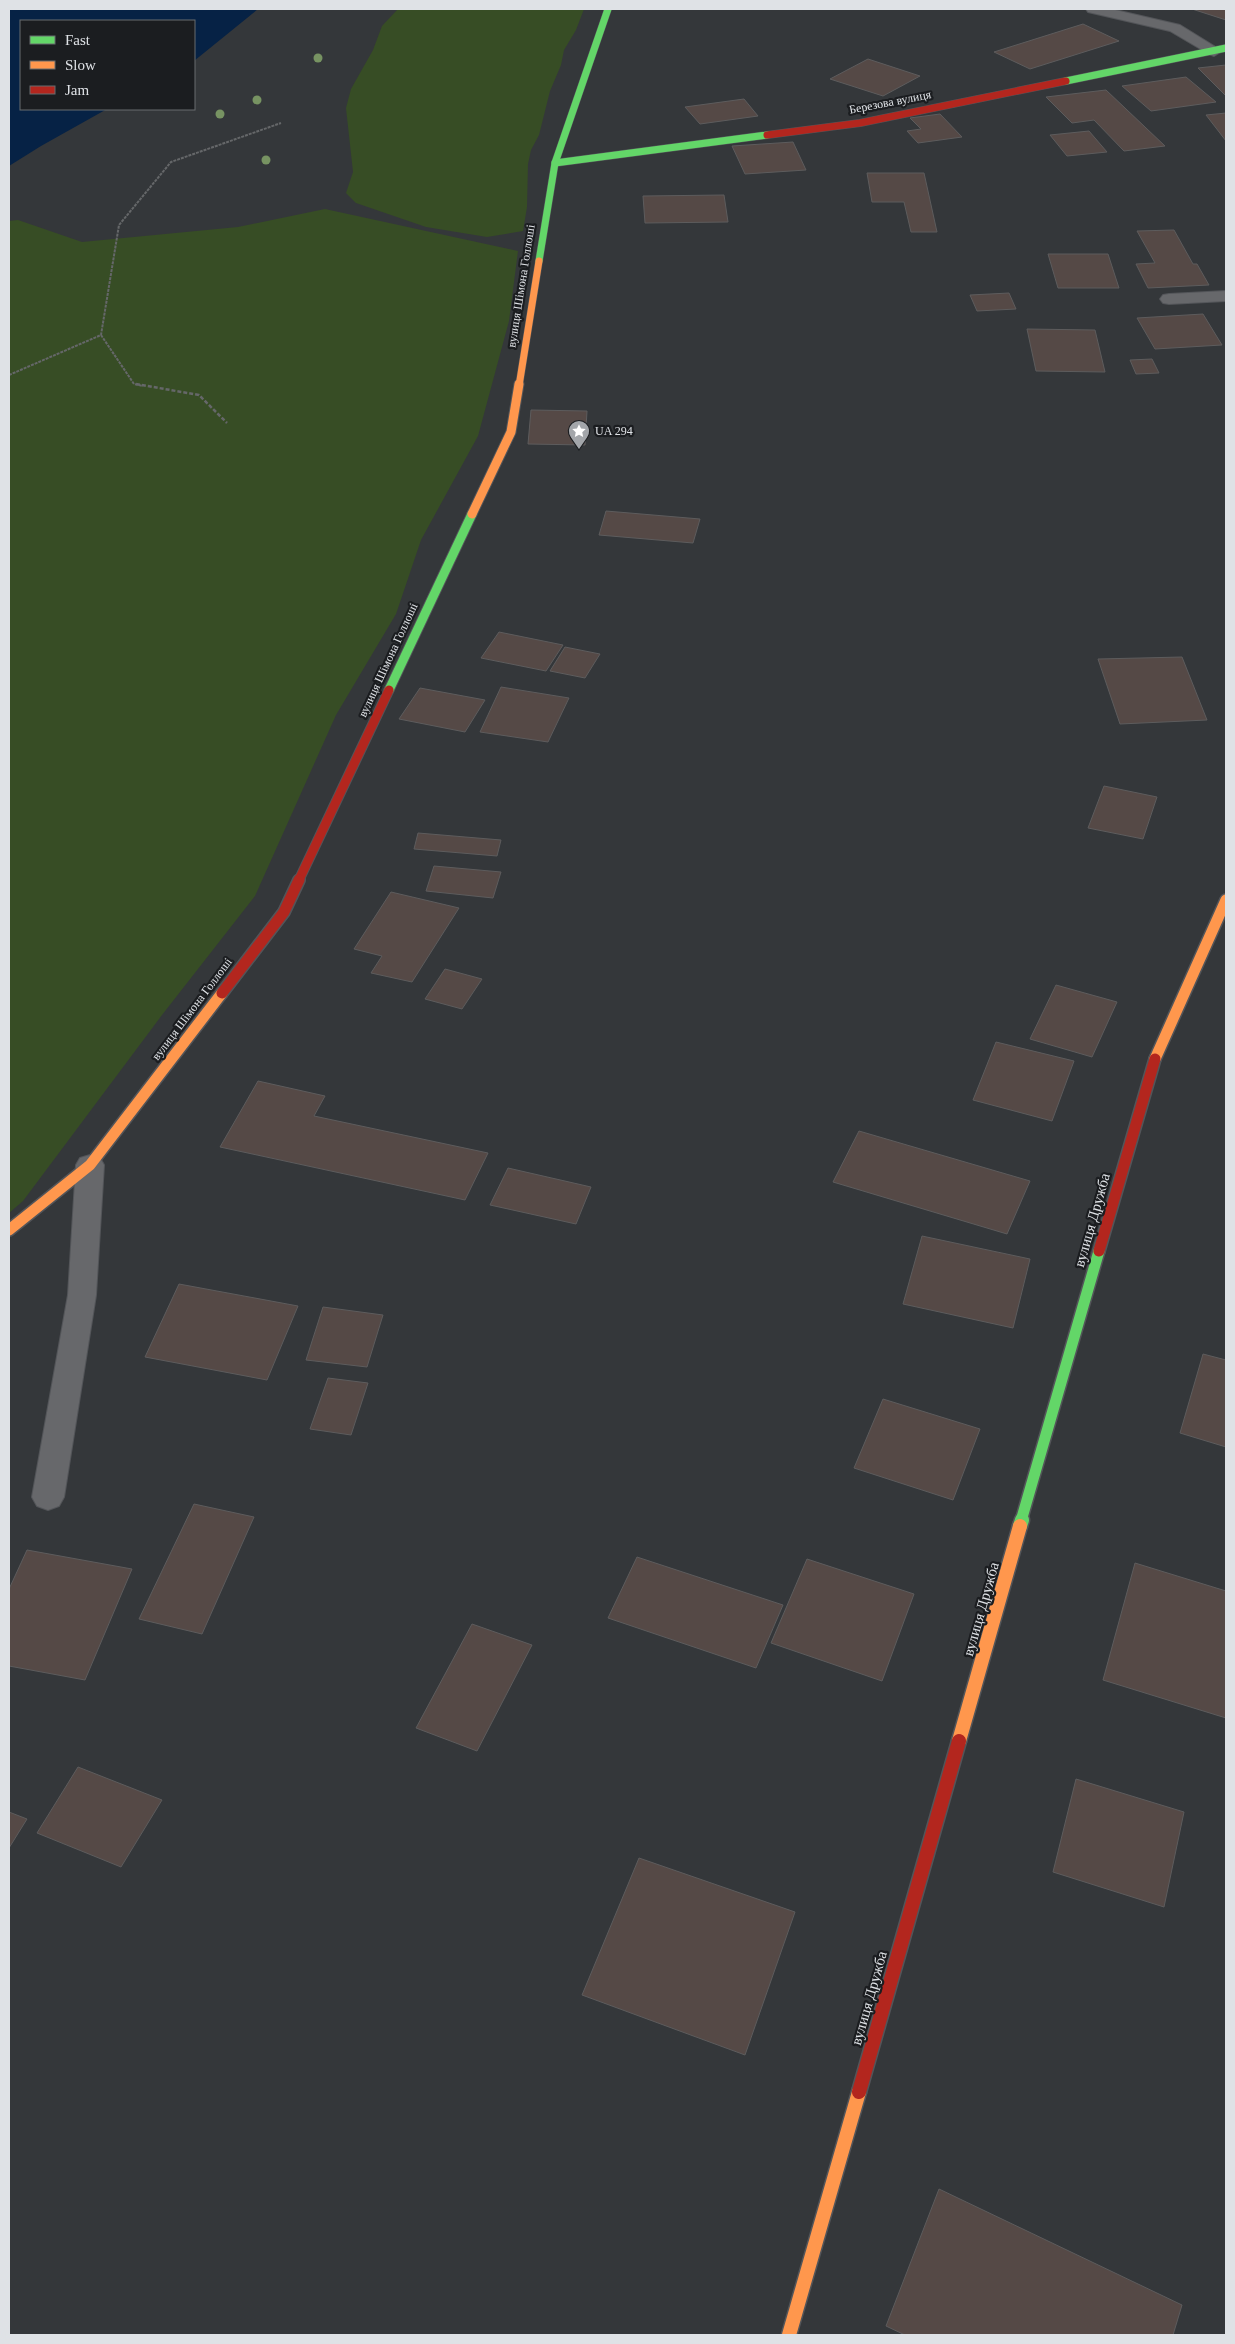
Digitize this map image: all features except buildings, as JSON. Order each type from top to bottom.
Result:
[{"type":"street","name":"вулиця Шімона Голлоші","points":[[9,1230],[90,1165],[284,912],[511,432],[555,164],[608,9]]},
{"type":"street","points":[[1092,9],[1175,28],[1220,50]]},
{"type":"street","name":"Березова вулиця","points":[[555,164],[860,123],[1220,50]]},
{"type":"street","points":[[1169,299],[1226,296]]},
{"type":"street","name":"вулиця Дружба","points":[[789,2335],[1152,1066],[1226,900]]},
{"type":"street","points":[[48,1497],[82,1295],[90,1165]]},
{"type":"path","points":[[227,423],[199,395],[134,384],[101,335],[119,225],[171,162],[281,123]]},
{"type":"path","points":[[9,375],[101,335]]},
{"type":"green space","points":[[398,9],[584,9],[576,30],[564,50],[561,65],[550,91],[539,135],[531,150],[528,164],[527,207],[523,231],[487,237],[426,227],[356,203],[346,193],[353,172],[346,108],[351,89],[373,50],[382,26]]},
{"type":"green space","points":[[325,209],[518,251],[509,321],[478,436],[421,540],[396,614],[336,715],[255,896],[162,1015],[23,1201],[9,1213],[9,221],[18,220],[82,242],[238,227]]},
{"type":"water","points":[[9,9],[258,9],[195,60],[195,20],[20,20],[20,110],[105,110],[9,166]]},
{"type":"traffic: fast","points":[[539,261],[555,163],[608,9]]},
{"type":"traffic: fast","points":[[1066,81],[1226,48]]},
{"type":"traffic: fast","points":[[555,163],[767,135]]},
{"type":"traffic: fast","points":[[389,690],[472,514]]},
{"type":"traffic: fast","points":[[1020,1526],[1099,1251]]},
{"type":"traffic: slow","points":[[472,514],[511,432],[539,261]]},
{"type":"traffic: slow","points":[[1155,1059],[1226,900]]},
{"type":"traffic: slow","points":[[9,1230],[90,1165],[222,993]]},
{"type":"traffic: slow","points":[[959,1741],[1020,1526]]},
{"type":"traffic: slow","points":[[789,2335],[859,2092]]},
{"type":"traffic: jam","points":[[767,135],[860,123],[1066,81]]},
{"type":"traffic: jam","points":[[222,993],[284,912],[389,690]]},
{"type":"traffic: jam","points":[[1099,1251],[1155,1059]]},
{"type":"traffic: jam","points":[[859,2092],[959,1741]]},
{"type":"place","name":"UA 294","points":[[579,450]]}]
